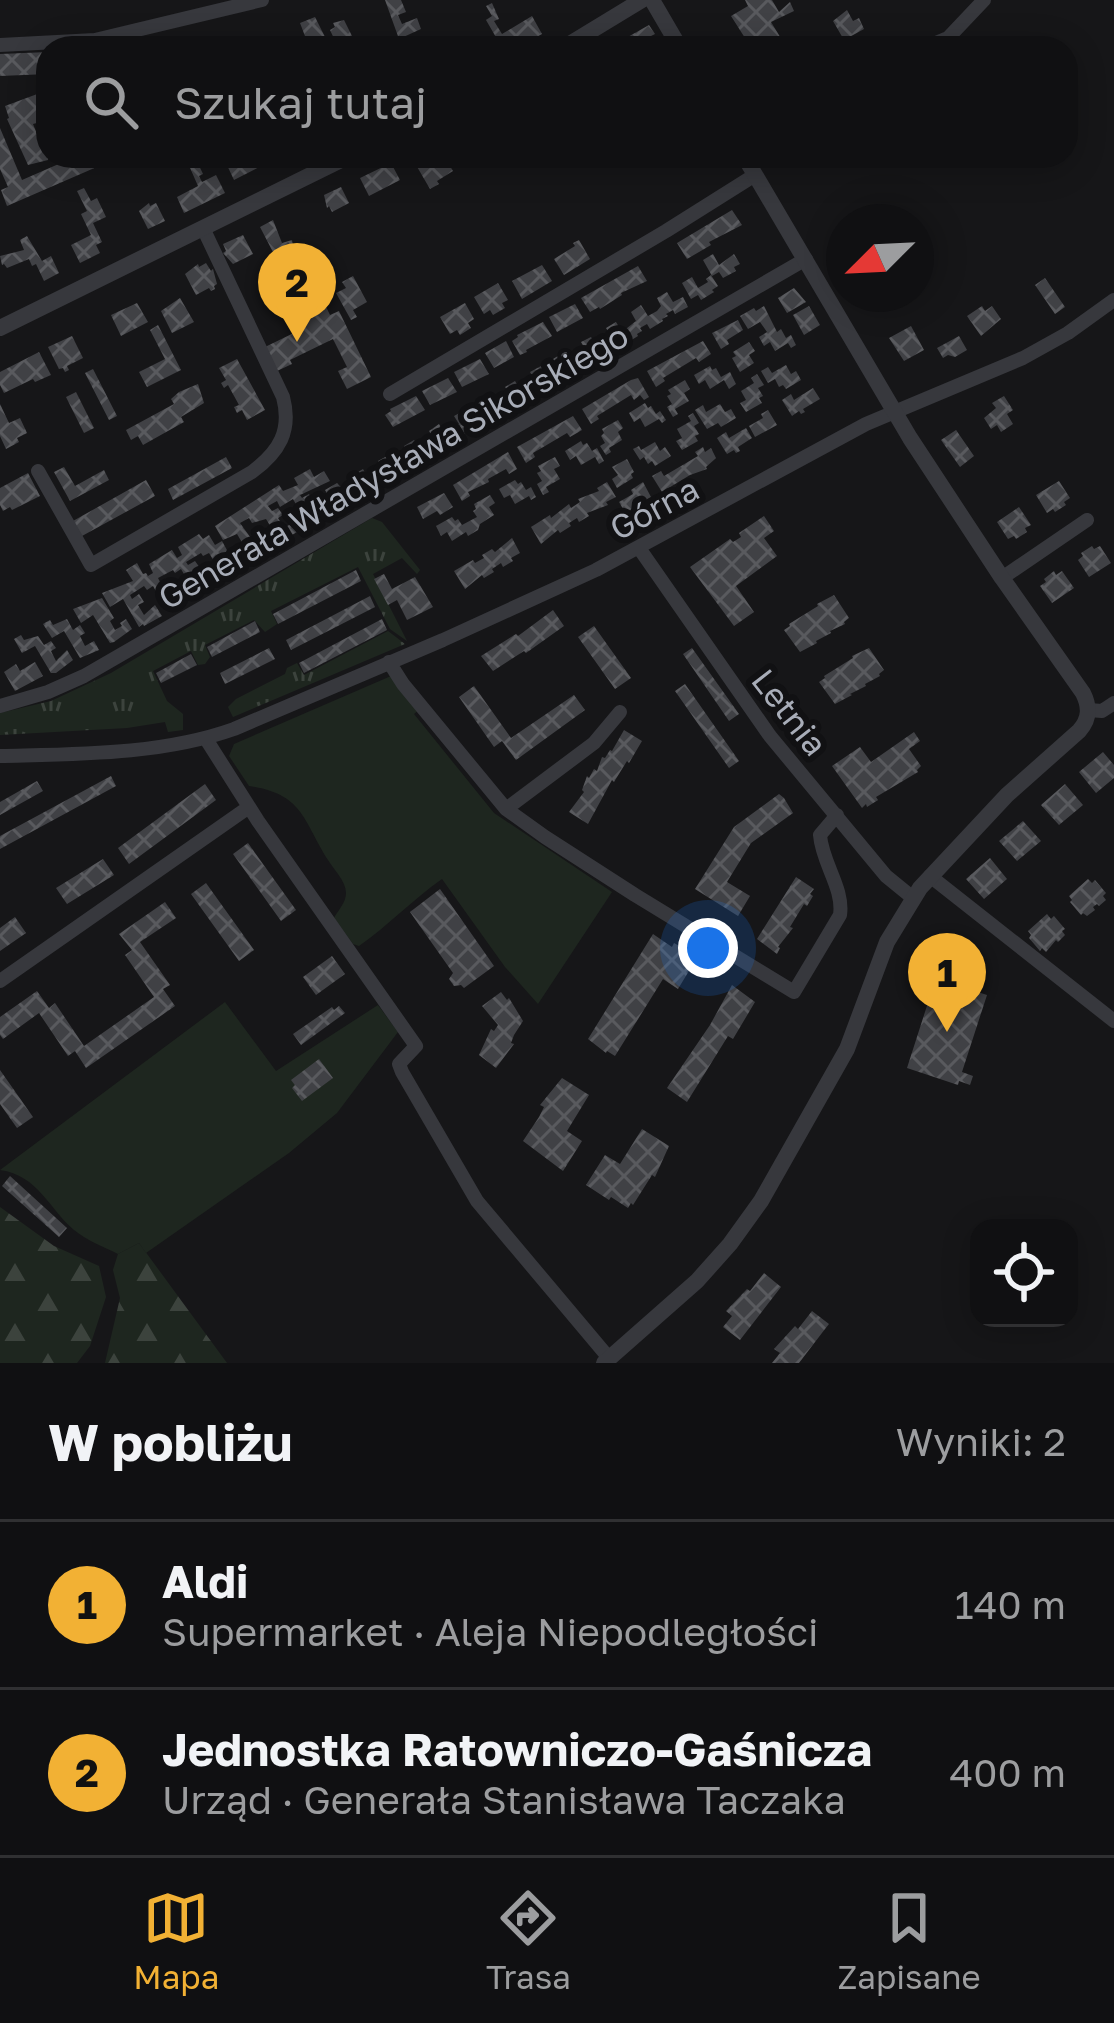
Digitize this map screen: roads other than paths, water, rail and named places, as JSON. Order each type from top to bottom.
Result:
[{"type":"street","points":[[112,36],[262,0]]},
{"type":"street","points":[[583,36],[642,0]]},
{"type":"street","points":[[652,0],[673,36]]},
{"type":"street","points":[[950,36],[984,0]]},
{"type":"street","points":[[0,45],[36,43]]},
{"type":"street","points":[[0,328],[326,168]]},
{"type":"street","points":[[0,756],[94,752],[206,739],[416,1046],[399,1064],[459,1173],[606,1360],[697,1281],[730,1244],[760,1201],[847,1049],[887,942],[913,898],[1007,794],[1079,731],[1089,710],[1083,693],[894,412],[751,168]]},
{"type":"street","points":[[390,394],[755,176]]},
{"type":"street","points":[[38,471],[91,565],[270,459],[282,441],[286,423],[283,397],[203,228]]},
{"type":"street","name":"Generała Władysława Sikorskiego","points":[[0,706],[83,676],[806,259]]},
{"type":"street","name":"Górna","points":[[206,739],[525,603],[639,548],[847,434],[1023,358],[1114,300]]},
{"type":"street","points":[[1002,578],[1087,520]]},
{"type":"street","name":"Letnia","points":[[639,548],[770,736],[886,876],[913,898]]},
{"type":"street","points":[[389,662],[506,809],[794,992],[840,915],[842,905],[820,835],[837,815]]},
{"type":"street","points":[[1089,710],[1102,711],[1114,703]]},
{"type":"street","points":[[506,809],[594,743],[620,712]]},
{"type":"street","points":[[0,981],[249,807]]},
{"type":"street","points":[[930,876],[1114,1021]]},
{"type":"place","name":"Jednostka Ratowniczo-Gaśnicza","points":[[297,342]]},
{"type":"place","name":"Aldi","points":[[947,1032]]}]
